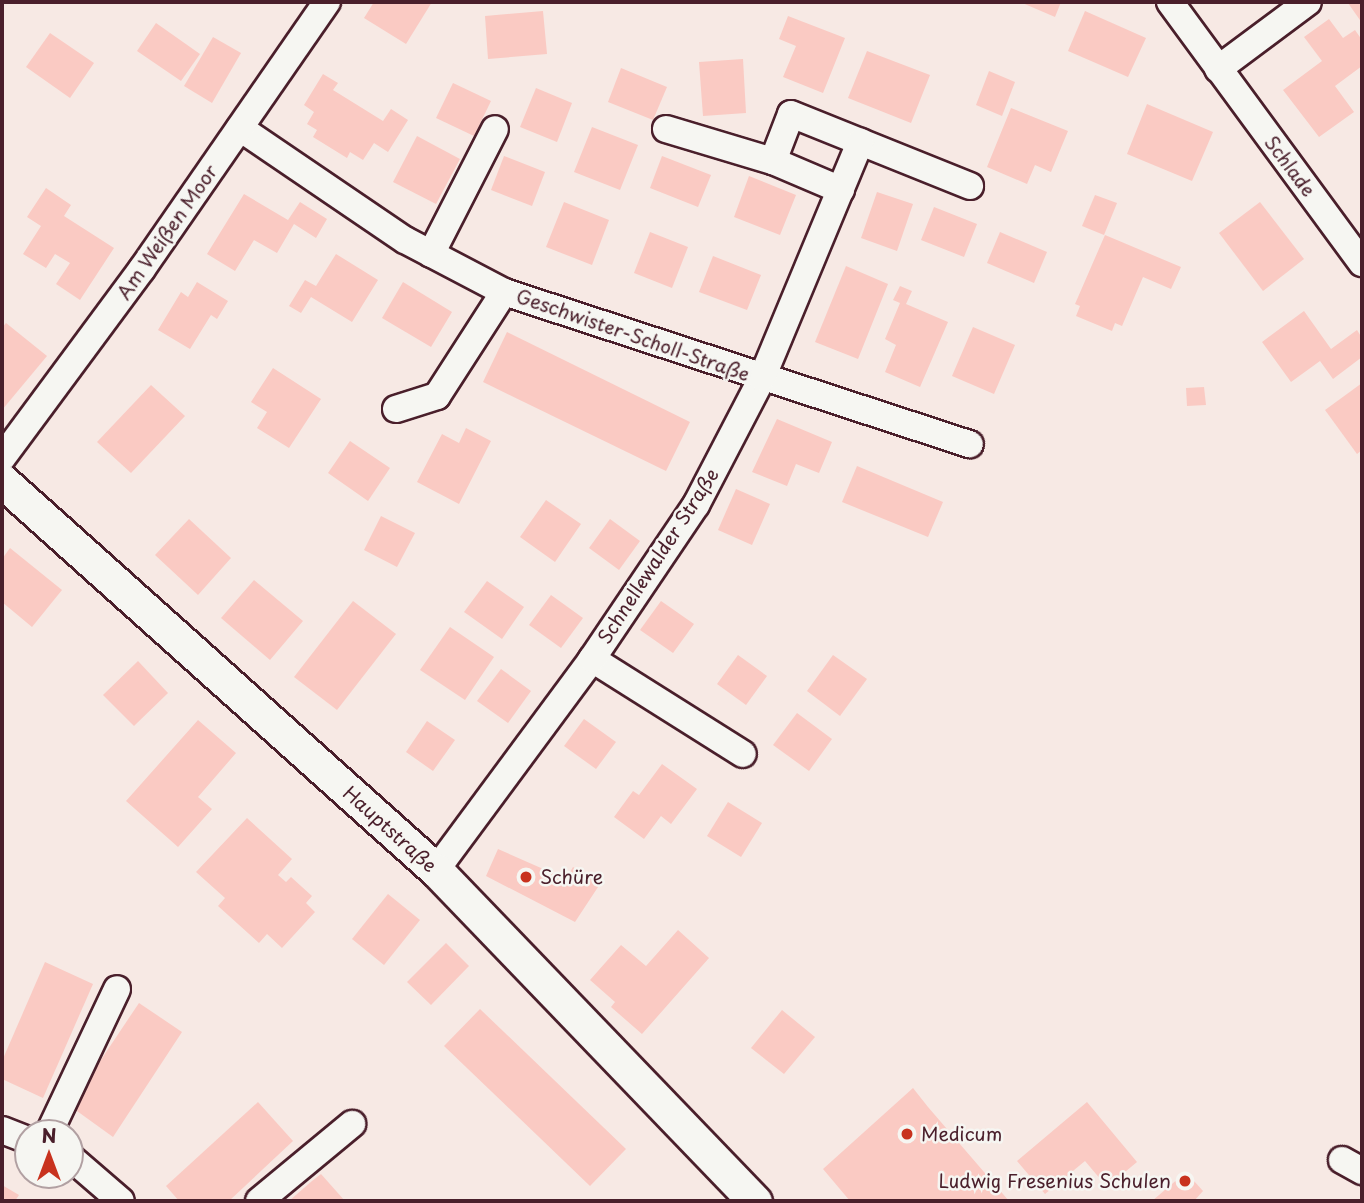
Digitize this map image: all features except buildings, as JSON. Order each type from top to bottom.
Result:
[{"type":"main road","name":"Hauptstraße","points":[[2,481],[436,870],[755,1201]]},
{"type":"street","name":"Am Weißen Moor","points":[[2,458],[240,128],[327,2]]},
{"type":"street","name":"Schlade","points":[[1170,2],[1362,263]]},
{"type":"street","points":[[1218,69],[1307,2]]},
{"type":"street","points":[[773,161],[791,114],[970,186]]},
{"type":"street","name":"Geschwister-Scholl-Straße","points":[[240,128],[431,254],[504,292],[970,444]]},
{"type":"street","points":[[431,254],[495,129]]},
{"type":"street","points":[[666,129],[773,161],[841,190]]},
{"type":"street","name":"Geschwister-Scholl-Straße","points":[[762,378],[860,142]]},
{"type":"street","name":"Geschwister-Scholl-Straße","points":[[396,410],[437,396],[504,292]]},
{"type":"street","name":"Schnellewalder Straße","points":[[436,870],[592,659],[696,505],[762,378]]},
{"type":"street","name":"Schnellewalder Straße","points":[[592,659],[743,754]]},
{"type":"street","points":[[56,1119],[117,989]]},
{"type":"street","points":[[259,1201],[352,1124]]},
{"type":"street","points":[[84,1169],[121,1201]]},
{"type":"place","name":"Schüre","points":[[526,877]]},
{"type":"place","name":"Medicum","points":[[907,1134]]},
{"type":"place","name":"Ludwig Fresenius Schulen","points":[[1185,1181]]}]
